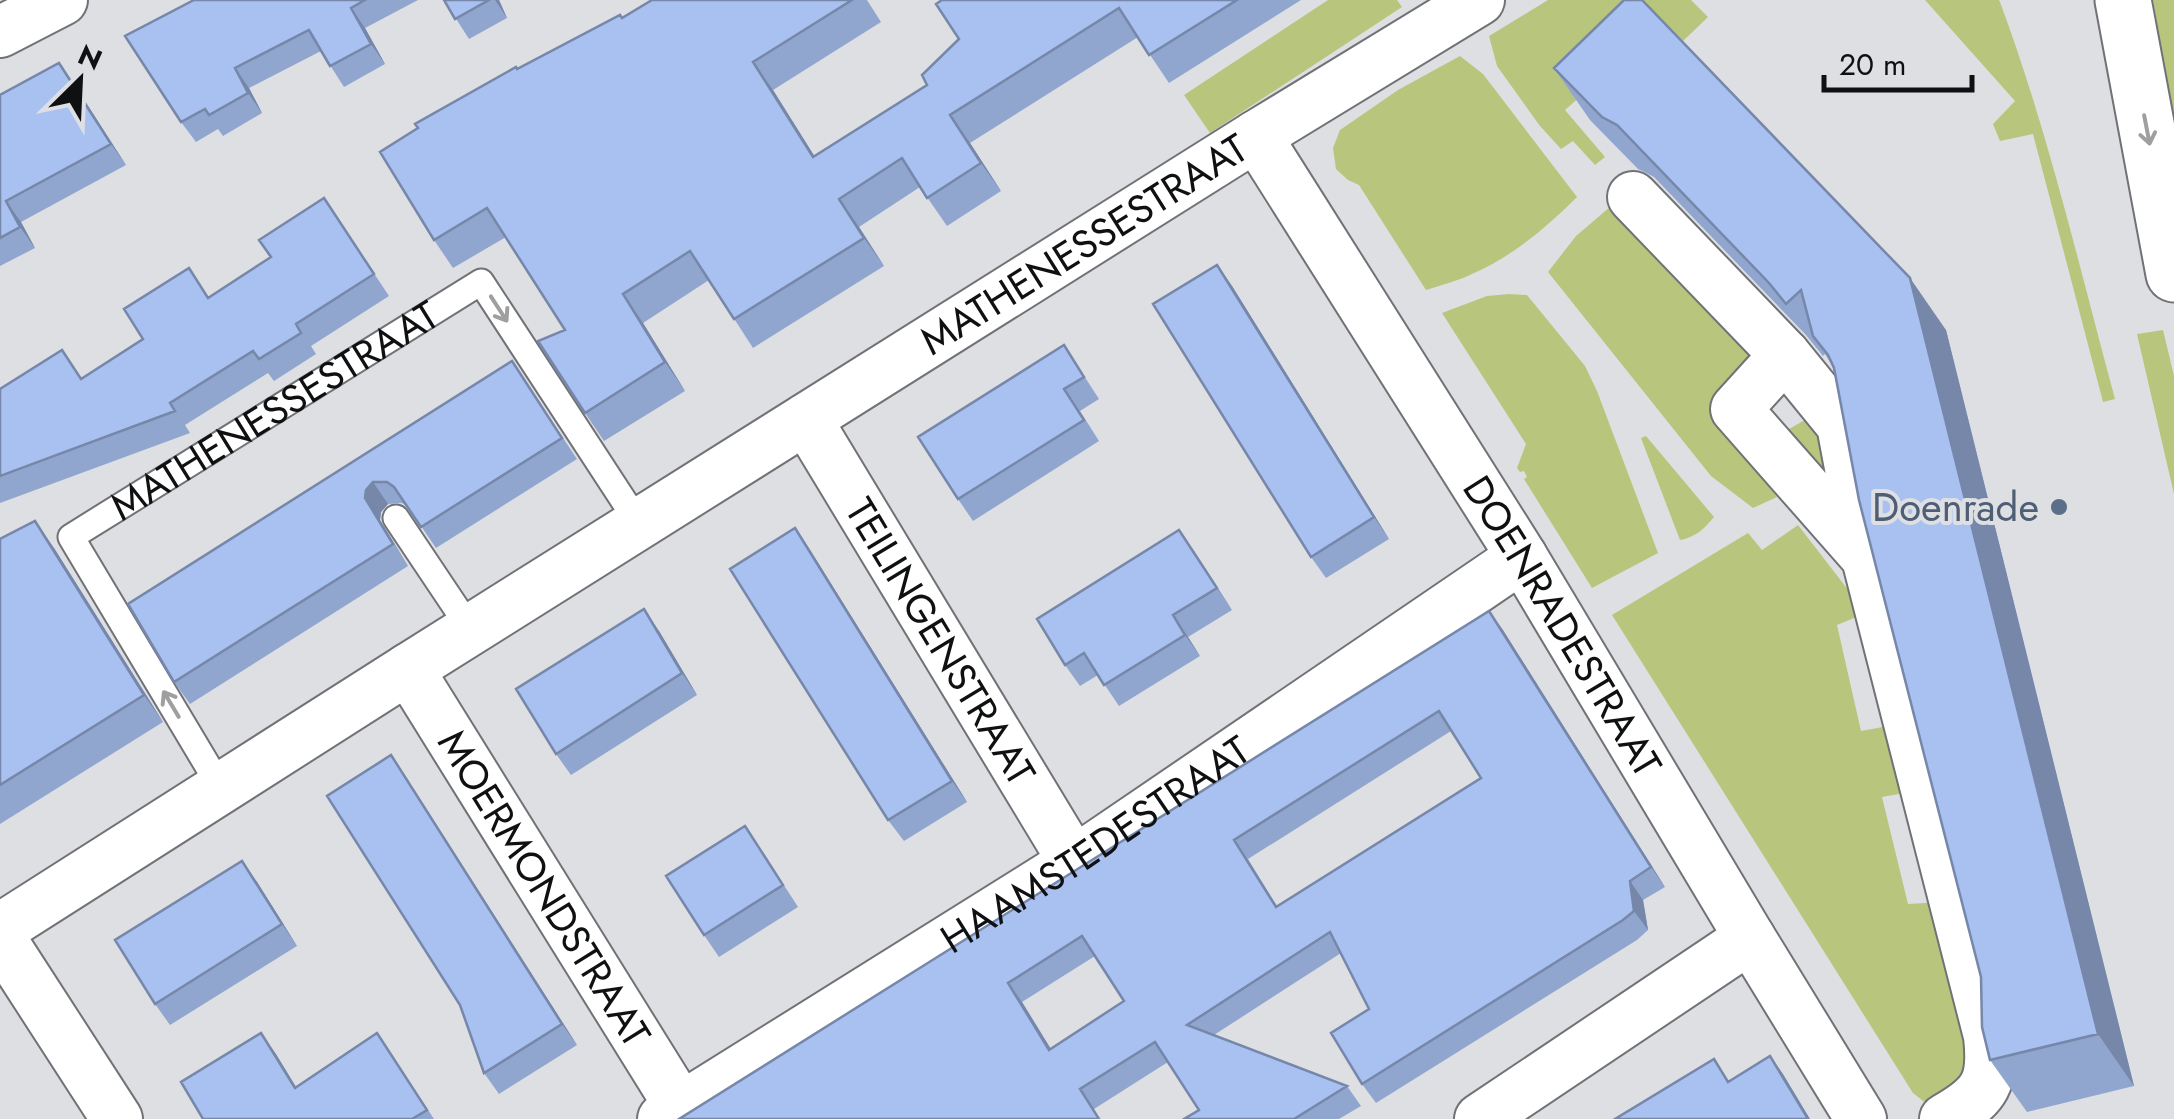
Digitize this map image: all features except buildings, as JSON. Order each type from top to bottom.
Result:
[{"type":"street","points":[[0,32],[62,0]]},
{"type":"street","name":"MATHENESSESTRAAT","points":[[0,929],[1256,136],[1479,0]]},
{"type":"street","points":[[2123,0],[2174,274]]},
{"type":"street","name":"DOENRADESTRAAT","points":[[1256,136],[1522,557],[1862,1119]]},
{"type":"street","points":[[1634,196],[1785,355],[1842,426],[1866,558],[1988,1036],[1992,1066],[1983,1090],[1945,1119]]},
{"type":"street","points":[[1785,355],[1736,409],[1866,558]]},
{"type":"street","name":"TEILINGENSTRAAT","points":[[806,419],[1074,862]]},
{"type":"street","name":"HAAMSTEDESTRAAT","points":[[672,1113],[1074,862],[1522,557]]},
{"type":"street","name":"MOERMONDSTRAAT","points":[[408,669],[672,1113]]},
{"type":"street","points":[[0,938],[117,1119]]},
{"type":"street","points":[[1480,1119],[1750,938]]},
{"type":"lane","name":"MATHENESSESTRAAT","points":[[221,788],[71,537],[482,282],[639,524]]},
{"type":"lane","points":[[396,518],[471,630]]},
{"type":"green space","points":[[1328,0],[1397,0],[1402,7],[1210,133],[1184,95]]},
{"type":"green space","points":[[1548,0],[1691,0],[1708,17],[1683,41],[1663,23],[1565,110],[1605,157],[1595,165],[1573,141],[1561,149],[1497,66],[1489,36]]},
{"type":"green space","points":[[1925,0],[2000,2],[2048,149],[2115,399],[2103,402],[2033,134],[2000,141],[1993,124],[2015,101]]},
{"type":"green space","points":[[2153,0],[2174,0],[2174,121]]},
{"type":"green space","points":[[1460,56],[1483,74],[1577,197],[1501,259],[1426,290],[1359,185],[1336,169],[1333,148],[1340,130],[1398,90]]},
{"type":"green space","points":[[1610,207],[1639,238],[1769,352],[1736,443],[1777,497],[1753,508],[1711,476],[1548,272],[1576,236]]},
{"type":"green space","points":[[1527,295],[1585,366],[1658,553],[1592,588],[1524,479],[1524,471],[1517,468],[1526,444],[1442,313],[1487,296]]},
{"type":"green space","points":[[2163,330],[2174,376],[2174,494],[2137,334]]},
{"type":"green space","points":[[1812,416],[1836,461],[1807,473],[1782,433]]},
{"type":"green space","points":[[1646,436],[1714,517],[1691,537],[1680,540],[1641,438]]},
{"type":"green space","points":[[1798,525],[1866,613],[1837,625],[1861,731],[1894,725],[1915,791],[1882,797],[1908,904],[1941,902],[1982,1060],[1935,1104],[1913,1093],[1612,615],[1748,533],[1762,550]]},
{"type":"place","name":"Doenrade","points":[[2059,507]]}]
